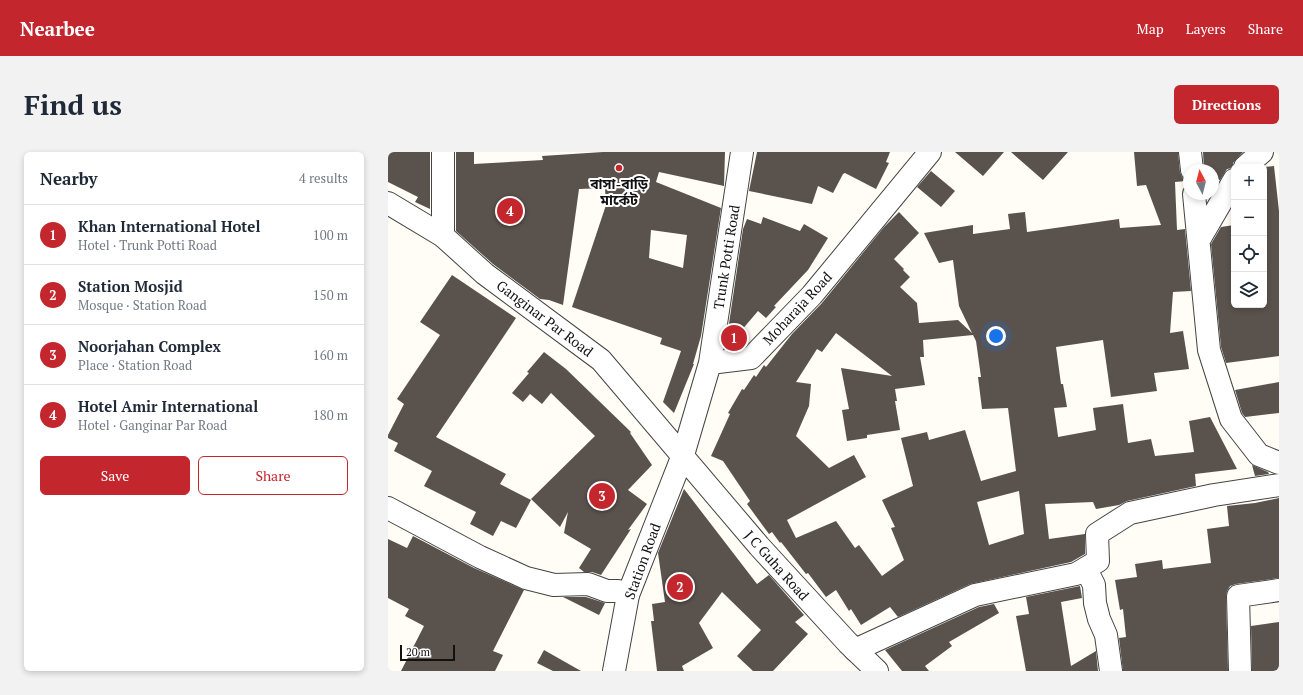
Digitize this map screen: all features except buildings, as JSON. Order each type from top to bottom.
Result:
[{"type":"street","points":[[443,152],[443,236]]},
{"type":"street","name":"Trunk Potti Road","points":[[710,363],[742,152]]},
{"type":"street","name":"Moharaja Road","points":[[710,363],[751,358],[812,295],[930,152]]},
{"type":"street","points":[[1190,152],[1191,164]]},
{"type":"street","points":[[1248,164],[1262,152]]},
{"type":"street","points":[[1199,240],[1231,185]]},
{"type":"street","points":[[1195,200],[1209,350],[1231,419],[1259,455],[1279,463]]},
{"type":"street","name":"Ganginar Par Road","points":[[388,203],[443,236],[485,274],[601,360],[683,455]]},
{"type":"street","points":[[683,455],[710,363]]},
{"type":"street","name":"Station Road","points":[[614,671],[628,595],[683,455]]},
{"type":"street","name":"J C Guha Road","points":[[683,455],[759,546],[855,650],[877,671]]},
{"type":"street","points":[[855,650],[975,595],[1076,574],[1098,561],[1097,534],[1130,513],[1214,495],[1279,485]]},
{"type":"street","points":[[388,508],[480,557],[526,578],[554,585],[588,584],[607,591],[618,590],[628,595]]},
{"type":"street","points":[[1086,568],[1094,585],[1095,602],[1099,619],[1106,635],[1111,671]]},
{"type":"street","points":[[1240,671],[1238,596],[1279,590]]},
{"type":"place","name":"বাসা-বাড়ি মার্কেট","points":[[619,168]]},
{"type":"place","name":"Hotel Amir International","points":[[510,211]]},
{"type":"place","name":"Khan International Hotel","points":[[734,338]]},
{"type":"place","name":"Noorjahan Complex","points":[[602,496]]},
{"type":"place","name":"Station Mosjid","points":[[680,587]]}]
